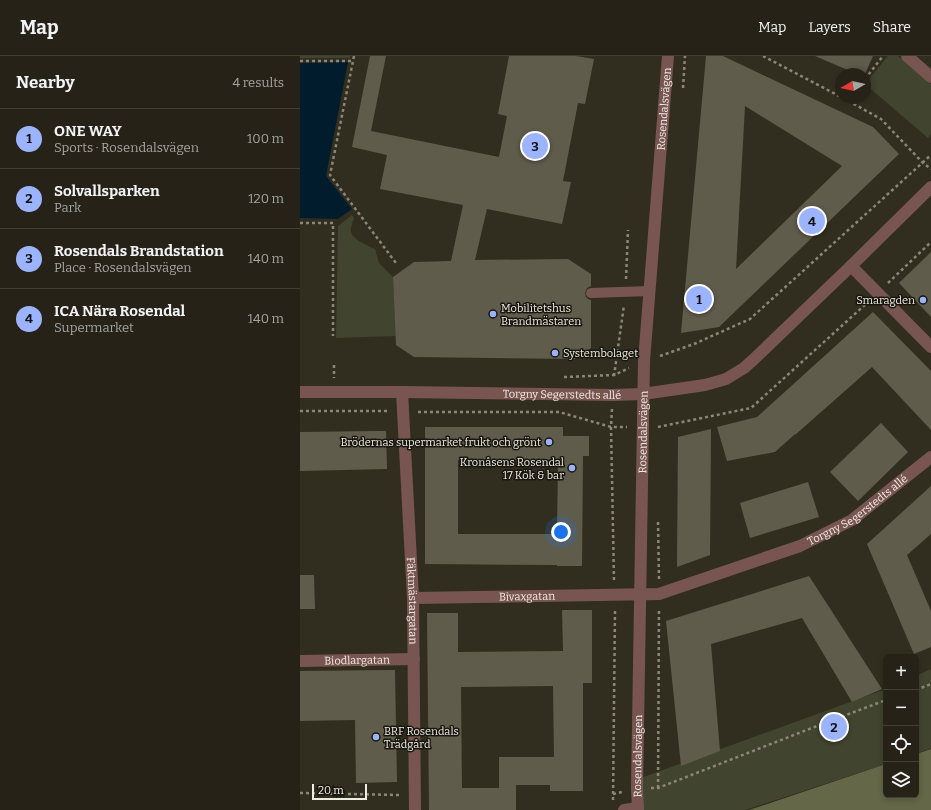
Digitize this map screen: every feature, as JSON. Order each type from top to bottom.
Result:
[{"type":"street","name":"Rosendalsvägen","points":[[638,809],[637,788],[644,361],[668,56]]},
{"type":"street","points":[[907,56],[931,77]]},
{"type":"street","name":"Torgny Segerstedts allé","points":[[300,392],[613,395],[643,394],[705,385],[726,379],[744,368],[931,187]]},
{"type":"street","points":[[851,266],[931,347]]},
{"type":"street","name":"Fäktmästargatan","points":[[402,392],[413,598],[415,810]]},
{"type":"street","name":"Torgny Segerstedts allé","points":[[641,595],[659,594],[800,546],[852,520],[931,457]]},
{"type":"street","name":"Bivaxgatan","points":[[413,598],[641,595]]},
{"type":"street","name":"Biodlargatan","points":[[300,661],[414,659]]},
{"type":"street","points":[[624,810],[638,809]]},
{"type":"lane","points":[[591,293],[650,291]]},
{"type":"path","points":[[354,56],[330,175],[396,263]]},
{"type":"path","points":[[763,56],[835,94]]},
{"type":"path","points":[[871,71],[883,56]]},
{"type":"path","points":[[300,61],[353,61]]},
{"type":"path","points":[[857,104],[881,119],[923,163],[931,169]]},
{"type":"path","points":[[614,375],[644,361],[694,344],[750,319],[931,155]]},
{"type":"path","points":[[300,223],[333,223],[333,336]]},
{"type":"path","points":[[300,411],[559,412],[611,427],[657,427],[751,408],[931,242]]},
{"type":"path","points":[[334,366],[334,381]]},
{"type":"path","points":[[919,689],[931,684]]},
{"type":"path","points":[[658,788],[883,701]]},
{"type":"path","points":[[300,793],[415,795]]},
{"type":"green space","points":[[300,56],[350,56],[350,58],[300,58]]},
{"type":"green space","points":[[888,56],[898,56],[931,84],[931,134],[928,138],[871,89],[871,77]]},
{"type":"green space","points":[[352,215],[354,218],[351,228],[352,234],[361,242],[375,249],[379,263],[393,277],[396,336],[336,338],[338,226]]},
{"type":"green space","points":[[931,669],[931,748],[919,753],[919,690],[919,675]]},
{"type":"green space","points":[[883,690],[883,765],[745,810],[640,810],[641,778]]},
{"type":"green space","points":[[931,749],[931,810],[749,810],[883,765],[883,798],[919,798],[919,753]]},
{"type":"water","points":[[348,62],[326,176],[352,209],[338,219],[300,218],[300,63]]},
{"type":"building","points":[[370,56],[386,56],[371,131],[499,157],[507,116],[498,114],[509,56],[576,56],[594,59],[585,104],[578,103],[563,181],[571,182],[562,224],[487,209],[475,260],[568,259],[591,274],[591,286],[587,288],[585,293],[586,297],[591,300],[591,348],[575,359],[414,357],[396,345],[393,277],[414,262],[451,261],[463,205],[380,189],[387,155],[352,147]]},
{"type":"building","points":[[706,56],[723,56],[873,127],[899,154],[719,327],[681,333]],"holes":[[[745,106],[842,166],[736,269]]]},
{"type":"building","points":[[815,56],[873,56],[868,68],[843,68]]},
{"type":"building","name":"Smaragden","points":[[931,252],[931,317],[899,283]]},
{"type":"building","points":[[873,312],[931,371],[931,430],[872,367],[775,452],[727,461],[717,427],[757,417]]},
{"type":"building","points":[[881,423],[908,452],[858,501],[830,472]]},
{"type":"building","points":[[425,427],[563,427],[563,436],[589,436],[589,456],[583,456],[582,566],[425,564]],"holes":[[[458,460],[558,460],[557,534],[458,534]]]},
{"type":"building","points":[[711,429],[710,555],[677,567],[678,437]]},
{"type":"building","points":[[386,431],[387,469],[300,471],[300,432]]},
{"type":"building","points":[[808,482],[819,517],[750,538],[740,503]]},
{"type":"building","points":[[931,486],[931,534],[907,555],[931,611],[931,647],[914,654],[867,544]]},
{"type":"building","points":[[300,575],[314,575],[315,609],[300,609]]},
{"type":"building","points":[[809,576],[882,689],[852,702],[802,618],[711,644],[720,751],[681,766],[666,621]]},
{"type":"building","points":[[562,610],[592,610],[592,683],[583,683],[583,791],[550,791],[550,785],[516,785],[516,810],[429,810],[427,613],[458,613],[458,652],[563,651]],"holes":[[[553,686],[554,757],[499,757],[499,788],[462,788],[461,687]]]},
{"type":"building","name":"BRF Rosendals Trädgård","points":[[395,670],[397,782],[356,783],[355,720],[300,721],[300,671]]},
{"type":"place","name":"Rosendals Brandstation","points":[[535,146]]},
{"type":"place","name":"ICA Nära Rosendal","points":[[812,221]]},
{"type":"place","name":"ONE WAY","points":[[699,299]]},
{"type":"place","name":"Smaragden","points":[[923,300]]},
{"type":"place","name":"Mobilitetshus Brandmästaren","points":[[493,314]]},
{"type":"place","name":"Systembolaget","points":[[555,353]]},
{"type":"place","name":"Brödernas supermarket frukt och grönt","points":[[549,442]]},
{"type":"place","name":"Kronåsens Rosendal 17 Kök & bar","points":[[572,468]]},
{"type":"place","name":"Solvallsparken","points":[[834,727]]},
{"type":"place","name":"BRF Rosendals Trädgård","points":[[376,737]]}]
